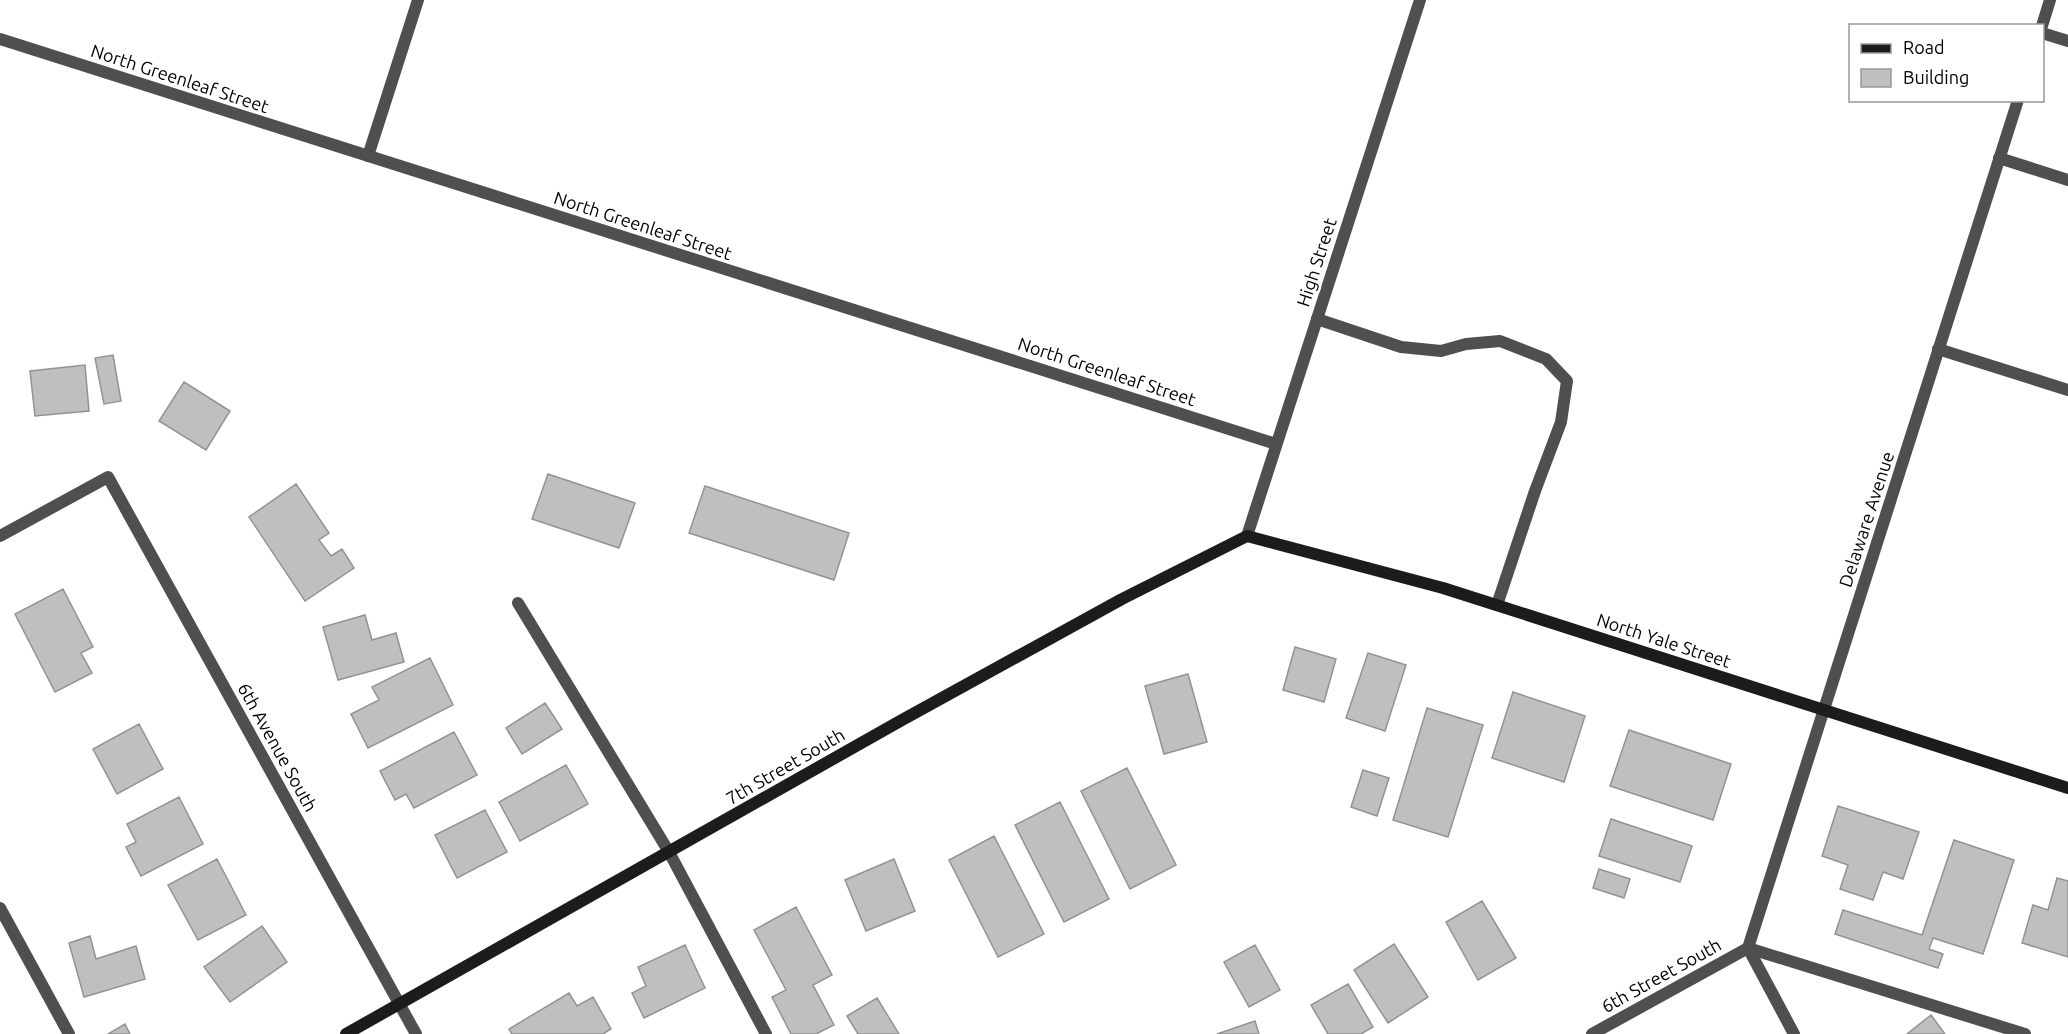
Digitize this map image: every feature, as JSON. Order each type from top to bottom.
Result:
[{"type":"main road","name":"North Yale Street","points":[[1247,536],[1443,588],[2068,788]]},
{"type":"main road","name":"7th Street South","points":[[346,1034],[1122,598],[1247,536]]},
{"type":"street","points":[[368,156],[418,0]]},
{"type":"street","name":"High Street","points":[[1247,536],[1420,0]]},
{"type":"street","points":[[2043,24],[2050,0]]},
{"type":"street","points":[[2044,33],[2068,41]]},
{"type":"street","name":"North Greenleaf Street","points":[[0,39],[1276,444]]},
{"type":"street","name":"Delaware Avenue","points":[[1748,948],[2017,102]]},
{"type":"street","points":[[1999,159],[2068,180]]},
{"type":"street","points":[[1317,319],[1401,347],[1441,351],[1466,344],[1500,341],[1546,359],[1567,381],[1562,422],[1535,491],[1497,605]]},
{"type":"street","points":[[1938,349],[2068,390]]},
{"type":"street","name":"6th Avenue South","points":[[0,536],[108,477],[416,1034]]},
{"type":"street","points":[[518,603],[669,852],[766,1034]]},
{"type":"street","points":[[0,908],[69,1034]]},
{"type":"street","points":[[1748,948],[1794,1034]]},
{"type":"street","points":[[1748,948],[2025,1034]]},
{"type":"street","name":"6th Street South","points":[[1592,1034],[1748,948]]},
{"type":"building","points":[[113,355],[121,401],[104,404],[95,358]]},
{"type":"building","points":[[85,365],[89,411],[35,416],[30,371]]},
{"type":"building","points":[[184,382],[230,411],[206,450],[159,421]]},
{"type":"building","points":[[548,474],[635,503],[619,548],[532,519]]},
{"type":"building","points":[[296,484],[329,533],[319,540],[331,556],[342,549],[354,568],[305,601],[249,517]]},
{"type":"building","points":[[705,486],[849,533],[834,580],[689,533]]},
{"type":"building","points":[[63,589],[93,647],[81,653],[92,673],[55,692],[15,614]]},
{"type":"building","points":[[365,615],[372,640],[396,633],[404,662],[338,680],[323,627]]},
{"type":"building","points":[[1295,647],[1336,659],[1324,702],[1283,690]]},
{"type":"building","points":[[1368,653],[1406,665],[1385,731],[1346,718]]},
{"type":"building","points":[[430,658],[453,705],[368,748],[351,714],[379,700],[372,687]]},
{"type":"building","points":[[1188,674],[1207,742],[1164,754],[1145,686]]},
{"type":"building","points":[[1513,692],[1585,716],[1564,782],[1492,758]]},
{"type":"building","points":[[545,703],[562,729],[522,754],[506,728]]},
{"type":"building","points":[[1427,708],[1483,725],[1448,837],[1393,820]]},
{"type":"building","points":[[139,724],[163,769],[117,794],[93,749]]},
{"type":"building","points":[[1629,730],[1731,764],[1713,820],[1610,786]]},
{"type":"building","points":[[454,732],[477,775],[414,808],[406,794],[395,800],[380,771]]},
{"type":"building","points":[[566,765],[588,804],[520,841],[499,802]]},
{"type":"building","points":[[1127,768],[1176,865],[1130,889],[1081,791]]},
{"type":"building","points":[[1363,770],[1389,778],[1377,816],[1351,807]]},
{"type":"building","points":[[179,797],[203,844],[141,876],[126,847],[136,842],[127,824]]},
{"type":"building","points":[[1060,802],[1109,899],[1064,922],[1015,825]]},
{"type":"building","points":[[1838,806],[1919,832],[1903,879],[1883,872],[1873,900],[1840,889],[1848,865],[1822,856]]},
{"type":"building","points":[[485,810],[507,852],[457,878],[435,835]]},
{"type":"building","points":[[1611,819],[1692,846],[1680,882],[1599,856]]},
{"type":"building","points":[[994,836],[1044,934],[998,957],[949,860]]},
{"type":"building","points":[[1954,840],[2014,860],[1983,954],[1933,938],[1929,949],[1943,954],[1938,968],[1835,934],[1843,910],[1922,935]]},
{"type":"building","points":[[217,859],[246,915],[198,940],[168,885]]},
{"type":"building","points":[[894,859],[915,911],[866,931],[845,880]]},
{"type":"building","points":[[1599,869],[1630,879],[1624,898],[1593,888]]},
{"type":"building","points":[[2057,878],[2068,881],[2068,957],[2022,943],[2033,905],[2048,910]]},
{"type":"building","points":[[1482,901],[1516,958],[1478,980],[1446,922]]},
{"type":"building","points":[[796,907],[832,975],[813,985],[834,1025],[816,1034],[791,1034],[772,997],[786,990],[754,930]]},
{"type":"building","points":[[262,926],[287,962],[230,1002],[204,967]]},
{"type":"building","points":[[90,936],[96,959],[136,946],[145,979],[84,997],[69,943]]},
{"type":"building","points":[[1394,944],[1428,997],[1388,1023],[1354,970]]},
{"type":"building","points":[[685,945],[705,988],[644,1018],[632,993],[646,986],[638,967]]},
{"type":"building","points":[[1255,945],[1280,990],[1249,1007],[1224,962]]},
{"type":"building","points":[[1348,984],[1373,1027],[1361,1034],[1328,1034],[1311,1005]]},
{"type":"building","points":[[569,993],[577,1006],[593,997],[611,1029],[603,1034],[512,1034],[509,1029]]},
{"type":"building","points":[[877,998],[899,1034],[858,1034],[847,1016]]},
{"type":"building","points":[[1931,1015],[1945,1034],[1907,1034]]},
{"type":"building","points":[[1255,1021],[1259,1034],[1217,1034]]},
{"type":"building","points":[[125,1024],[130,1034],[108,1034]]}]
